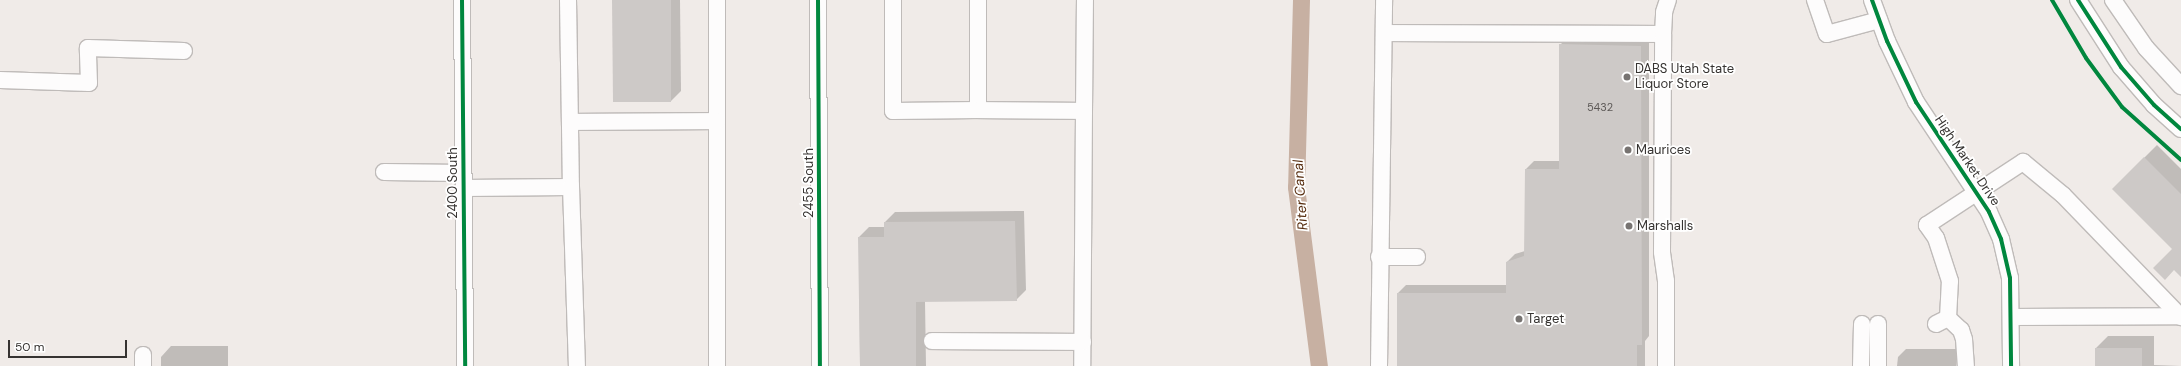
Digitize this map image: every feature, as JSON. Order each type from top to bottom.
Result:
[{"type":"street","name":"2400 South","points":[[462,0],[465,366]]},
{"type":"street","points":[[568,0],[571,186],[577,366]]},
{"type":"street","points":[[716,0],[717,366]]},
{"type":"street","name":"2455 South","points":[[818,0],[820,366]]},
{"type":"street","points":[[893,0],[893,111],[1084,111]]},
{"type":"street","points":[[978,0],[978,110]]},
{"type":"street","points":[[1082,366],[1085,0]]},
{"type":"street","points":[[1379,366],[1379,257],[1384,0]]},
{"type":"street","points":[[1666,366],[1666,281],[1662,252],[1663,34],[1664,12],[1668,0]]},
{"type":"street","points":[[1815,0],[1827,34],[1879,20]]},
{"type":"street","name":"High Market Drive","points":[[1872,0],[1879,20],[1916,102],[1938,138],[1977,192],[1996,225],[2005,252],[2010,278],[2011,366]]},
{"type":"street","points":[[2078,0],[2121,67],[2150,100],[2181,129]]},
{"type":"street","points":[[2113,0],[2146,48],[2181,86]]},
{"type":"street","points":[[1384,33],[1663,34]]},
{"type":"street","points":[[0,80],[89,83],[88,48],[184,51]]},
{"type":"street","points":[[570,122],[717,121]]},
{"type":"street","points":[[1966,366],[1964,339],[1961,330],[1942,321],[1951,309],[1950,281],[1938,243],[1927,226],[2023,162],[2063,195],[2180,316]]},
{"type":"street","points":[[384,172],[463,180],[571,186]]},
{"type":"street","points":[[1379,257],[1417,257]]},
{"type":"street","points":[[2011,317],[2180,316]]},
{"type":"street","points":[[1862,366],[1870,324],[1878,366]]},
{"type":"street","points":[[932,341],[1083,342]]},
{"type":"building","points":[[612,0],[671,0],[671,102],[613,102]]},
{"type":"building","points":[[1559,44],[1641,46],[1642,345],[1637,345],[1637,366],[1397,366],[1397,293],[1506,293],[1506,262],[1524,256],[1525,169],[1559,169]]},
{"type":"building","points":[[2144,157],[2181,194],[2181,277],[2174,270],[2165,280],[2153,268],[2172,249],[2112,189]]},
{"type":"building","points":[[1015,221],[1017,301],[916,302],[916,366],[860,366],[858,237],[884,237],[884,222]]},
{"type":"building","points":[[2095,348],[2142,348],[2142,366],[2095,366]]},
{"type":"waterway","name":"Riter Canal","points":[[1301,0],[1296,187],[1319,366]]},
{"type":"cycle path","points":[[462,0],[465,366]]},
{"type":"cycle path","points":[[818,0],[820,366]]},
{"type":"cycle path","points":[[1872,0],[1887,41],[1916,102],[1989,212],[2001,239],[2010,278],[2011,366]]},
{"type":"cycle path","points":[[2052,0],[2086,58],[2122,107],[2181,160]]},
{"type":"cycle path","points":[[2078,0],[2121,67],[2154,105],[2181,129]]},
{"type":"place","name":"DABS Utah State Liquor Store","points":[[1627,77]]},
{"type":"place","name":"Maurices","points":[[1628,150]]},
{"type":"place","name":"Marshalls","points":[[1629,226]]},
{"type":"place","name":"Target","points":[[1519,319]]}]
